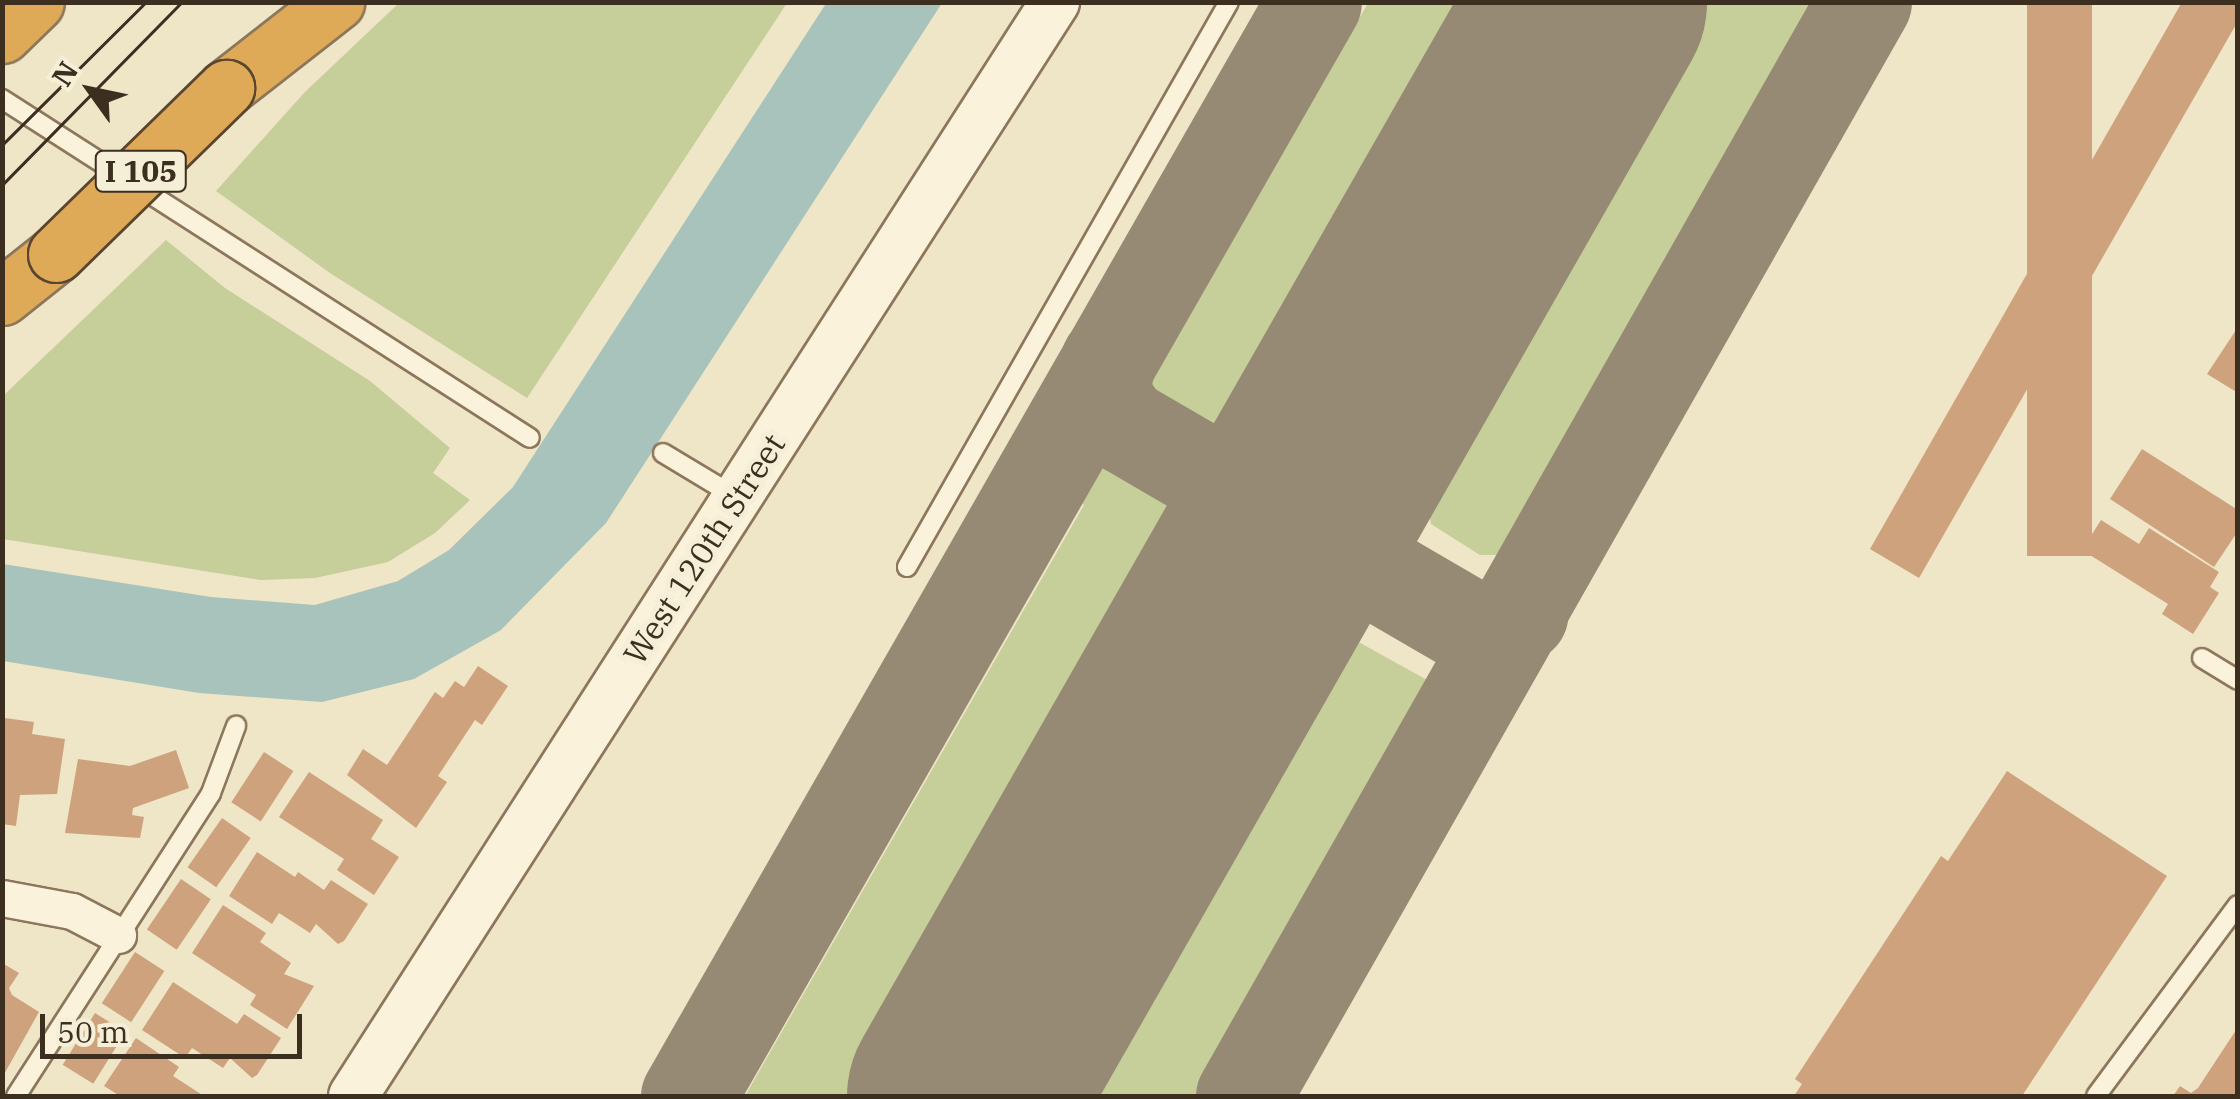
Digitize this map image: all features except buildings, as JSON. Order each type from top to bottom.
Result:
[{"type":"highway","points":[[2,35],[36,2]]},
{"type":"highway","name":"I 105","points":[[2,297],[56,254],[308,2]]},
{"type":"highway","points":[[226,88],[336,2]]},
{"type":"main road","name":"West 120th Street","points":[[353,1096],[1055,2]]},
{"type":"street","points":[[2,898],[72,911],[118,935]]},
{"type":"lane","points":[[907,566],[1229,2]]},
{"type":"lane","points":[[2,99],[530,438]]},
{"type":"lane","points":[[663,454],[737,498]]},
{"type":"lane","points":[[2202,658],[2238,680]]},
{"type":"lane","points":[[16,1096],[211,793],[236,726]]},
{"type":"lane","points":[[2096,1096],[2238,905]]},
{"type":"green space","points":[[400,2],[787,3],[527,398],[330,273],[216,191],[305,92]]},
{"type":"green space","points":[[1368,3],[1479,3],[1243,415],[1260,426],[1238,445],[1210,445],[1152,405],[1145,390],[1150,359],[1156,347],[1168,354]]},
{"type":"green space","points":[[1706,3],[1827,3],[1529,527],[1506,555],[1480,555],[1431,524],[1426,494]]},
{"type":"green space","points":[[166,240],[225,288],[370,381],[450,448],[433,473],[470,500],[435,533],[388,562],[315,578],[261,580],[3,539],[3,396]]},
{"type":"green space","points":[[1120,465],[1185,499],[1195,521],[1191,539],[1176,531],[853,1096],[745,1096],[1084,505],[1073,497],[1096,470]]},
{"type":"green space","points":[[1355,640],[1427,680],[1428,702],[1205,1096],[1081,1096],[1331,660]]},
{"type":"water","points":[[827,2],[942,3],[606,523],[501,630],[414,679],[322,702],[199,693],[3,661],[3,564],[211,597],[315,605],[398,581],[449,550],[513,487]]},
{"type":"taxiway","points":[[688,1096],[1314,2]]},
{"type":"taxiway","points":[[1243,1096],[1864,2]]},
{"type":"taxiway","points":[[1108,361],[1101,394],[1123,425],[1470,627],[1491,631],[1520,614]]},
{"type":"taxiway","points":[[1332,452],[1328,518],[1343,549],[1361,564]]},
{"type":"taxiway","points":[[1248,600],[1273,579],[1318,558],[1361,564],[1384,577]]},
{"type":"runway","points":[[964,1096],[1589,2]]},
{"type":"tram line","points":[[2,145],[146,2]]},
{"type":"tram line","points":[[2,185],[182,2]]}]
